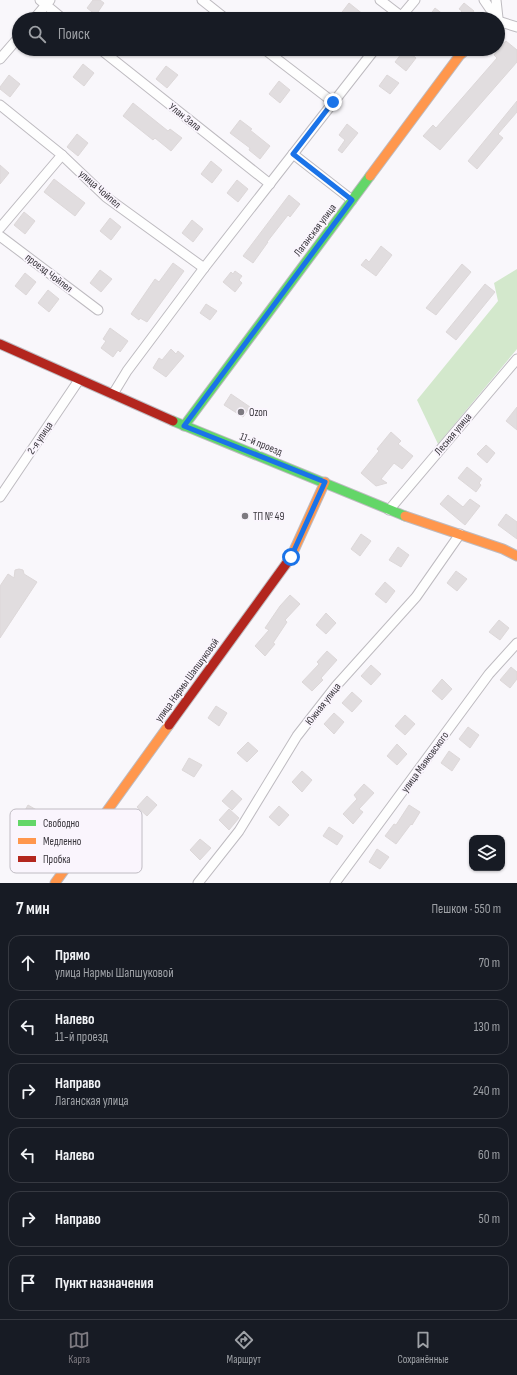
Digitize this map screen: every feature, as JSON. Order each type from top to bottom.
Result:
[{"type":"street","points":[[202,0],[217,12]]},
{"type":"street","points":[[380,0],[393,12]]},
{"type":"street","points":[[405,12],[415,0]]},
{"type":"street","points":[[484,0],[492,12]]},
{"type":"street","points":[[496,0],[497,12]]},
{"type":"street","points":[[39,12],[45,2],[56,12]]},
{"type":"street","points":[[505,23],[517,27]]},
{"type":"street","points":[[0,59],[12,45]]},
{"type":"street","name":"Улан Зала","points":[[109,56],[270,184]]},
{"type":"street","points":[[273,56],[333,102]]},
{"type":"street","points":[[113,394],[127,371],[204,268],[369,56]]},
{"type":"street","name":"Лаганская улица","points":[[184,426],[459,56]]},
{"type":"street","name":"улица Чойпел","points":[[0,105],[62,155],[106,196],[204,268]]},
{"type":"street","points":[[293,154],[352,200]]},
{"type":"street","points":[[0,228],[62,155]]},
{"type":"street","name":"проезд Чойпел","points":[[0,236],[98,310]]},
{"type":"street","name":"11-й проезд","points":[[0,344],[184,426],[325,482],[389,510],[503,549],[517,556]]},
{"type":"street","name":"Лесная улица","points":[[389,510],[517,359]]},
{"type":"street","name":"2-я улица","points":[[0,497],[79,380]]},
{"type":"street","name":"улица Нармы Шапшуковой","points":[[109,809],[291,557],[325,482]]},
{"type":"street","name":"Южная улица","points":[[198,883],[239,831],[297,736],[336,686],[416,597],[460,534]]},
{"type":"street","name":"улица Маяковского","points":[[335,883],[488,674],[517,643]]},
{"type":"street","name":"улица Нармы Шапшуковой","points":[[55,883],[62,873]]},
{"type":"green space","points":[[517,269],[517,349],[438,444],[417,400],[498,301],[494,283]]},
{"type":"building","points":[[93,0],[100,0],[104,3],[98,12],[92,12],[87,8]]},
{"type":"building","points":[[349,3],[360,12],[342,12]]},
{"type":"building","points":[[464,3],[474,11],[461,12],[462,11],[459,9]]},
{"type":"building","points":[[435,8],[440,12],[432,12]]},
{"type":"building","points":[[506,41],[517,50],[517,62],[440,150],[423,136],[433,125],[436,128],[497,58],[495,56],[505,56]]},
{"type":"building","points":[[400,56],[414,56],[416,58],[406,71],[395,62]]},
{"type":"building","points":[[83,64],[94,73],[84,86],[73,77]]},
{"type":"building","points":[[166,66],[178,75],[167,88],[156,79]]},
{"type":"building","points":[[9,75],[20,84],[10,97],[0,89]]},
{"type":"building","points":[[387,75],[399,83],[390,94],[379,86]]},
{"type":"building","points":[[279,81],[290,90],[280,103],[269,94]]},
{"type":"building","points":[[517,101],[517,112],[498,134],[503,138],[477,169],[468,161]]},
{"type":"building","points":[[133,103],[168,131],[170,129],[182,138],[171,151],[155,138],[153,140],[123,116]]},
{"type":"building","points":[[240,120],[270,146],[260,159],[249,150],[250,148],[230,133]]},
{"type":"building","points":[[347,124],[358,133],[342,153],[338,150],[345,140],[339,135]]},
{"type":"building","points":[[77,134],[88,143],[78,156],[67,147]]},
{"type":"building","points":[[211,161],[222,170],[212,183],[201,174]]},
{"type":"building","points":[[0,165],[9,173],[0,184]]},
{"type":"building","points":[[54,179],[85,203],[75,216],[44,192]]},
{"type":"building","points":[[237,180],[248,189],[238,202],[227,193]]},
{"type":"building","points":[[289,195],[300,204],[290,217],[288,215],[253,263],[243,256]]},
{"type":"building","points":[[24,212],[35,221],[25,234],[14,225]]},
{"type":"building","points":[[110,218],[121,227],[111,240],[100,231]]},
{"type":"building","points":[[192,220],[203,229],[193,242],[182,233]]},
{"type":"building","points":[[381,246],[392,255],[376,276],[361,265],[366,259],[369,262]]},
{"type":"building","points":[[173,263],[184,271],[147,322],[140,318],[139,320],[131,314],[155,279],[159,282]]},
{"type":"building","points":[[462,264],[471,272],[436,315],[426,308]]},
{"type":"building","points":[[100,270],[112,279],[101,292],[90,283]]},
{"type":"building","points":[[235,271],[242,276],[239,280],[242,283],[235,292],[223,282],[231,272],[233,274]]},
{"type":"building","points":[[25,273],[36,282],[26,295],[15,286]]},
{"type":"building","points":[[485,284],[495,292],[456,340],[446,332]]},
{"type":"building","points":[[48,290],[59,299],[49,312],[38,303]]},
{"type":"building","points":[[206,304],[217,311],[210,320],[200,313]]},
{"type":"building","points":[[110,328],[128,341],[120,352],[118,350],[113,357],[101,348],[106,341],[103,339]]},
{"type":"building","points":[[171,349],[176,354],[178,351],[184,356],[166,377],[153,368],[159,358],[162,360]]},
{"type":"building","points":[[231,394],[250,407],[243,417],[224,405]]},
{"type":"building","points":[[517,407],[517,430],[506,421]]},
{"type":"building","points":[[391,432],[401,441],[398,444],[413,456],[402,469],[394,463],[381,479],[387,483],[376,486],[361,473],[379,451],[377,449]]},
{"type":"building","points":[[486,445],[495,453],[487,463],[477,454]]},
{"type":"building","points":[[467,467],[482,479],[479,483],[481,485],[476,492],[458,478]]},
{"type":"building","points":[[448,495],[463,507],[470,499],[480,506],[465,525],[440,504]]},
{"type":"building","points":[[506,514],[517,522],[517,539],[498,525]]},
{"type":"building","points":[[361,534],[371,541],[360,556],[351,549]]},
{"type":"building","points":[[398,547],[409,555],[401,567],[389,560]]},
{"type":"building","points":[[15,570],[23,570],[24,574],[37,582],[0,638],[0,586],[8,574],[14,578]]},
{"type":"building","points":[[456,571],[467,579],[457,591],[447,583]]},
{"type":"building","points":[[385,582],[395,591],[386,603],[375,594]]},
{"type":"building","points":[[290,595],[300,604],[285,620],[287,622],[273,643],[275,644],[265,656],[255,646],[269,630],[265,628],[280,606]]},
{"type":"building","points":[[326,613],[336,623],[326,634],[316,625]]},
{"type":"building","points":[[499,620],[509,628],[500,640],[489,632]]},
{"type":"building","points":[[327,651],[337,660],[321,678],[323,680],[312,691],[302,682],[319,664],[317,662]]},
{"type":"building","points":[[371,665],[381,674],[371,685],[361,676]]},
{"type":"building","points":[[511,667],[517,672],[517,679],[510,688],[500,680]]},
{"type":"building","points":[[442,679],[452,689],[442,700],[432,691]]},
{"type":"building","points":[[352,692],[362,701],[352,712],[342,703]]},
{"type":"building","points":[[216,706],[227,713],[219,726],[208,718]]},
{"type":"building","points":[[334,713],[344,722],[334,734],[324,724]]},
{"type":"building","points":[[405,715],[415,724],[405,735],[395,726]]},
{"type":"building","points":[[468,727],[479,735],[470,748],[459,739]]},
{"type":"building","points":[[248,742],[258,751],[247,762],[237,753]]},
{"type":"building","points":[[397,744],[407,754],[397,765],[387,756]]},
{"type":"building","points":[[449,751],[460,759],[452,771],[441,763]]},
{"type":"building","points":[[189,758],[202,765],[194,777],[182,770]]},
{"type":"building","points":[[302,771],[312,780],[302,792],[292,782]]},
{"type":"building","points":[[364,784],[374,793],[359,809],[363,812],[353,824],[343,814],[357,799],[354,795]]},
{"type":"building","points":[[232,790],[242,799],[232,810],[222,801]]},
{"type":"building","points":[[147,796],[157,805],[147,816],[142,812],[142,809],[137,807]]},
{"type":"building","points":[[28,805],[35,809],[26,809]]},
{"type":"building","points":[[409,805],[420,812],[412,825],[411,824],[396,844],[385,836],[394,824],[396,825]]},
{"type":"building","points":[[279,806],[289,815],[279,826],[269,817]]},
{"type":"building","points":[[229,809],[239,818],[229,830],[219,820]]},
{"type":"building","points":[[329,827],[343,836],[337,845],[323,836]]},
{"type":"building","points":[[200,839],[211,848],[200,860],[190,850]]},
{"type":"building","points":[[377,849],[389,857],[380,869],[369,862]]},
{"type":"traffic: fast","points":[[184,426],[370,176]]},
{"type":"traffic: fast","points":[[173,421],[405,516]]},
{"type":"traffic: slow","points":[[370,176],[459,56]]},
{"type":"traffic: slow","points":[[286,564],[291,557],[325,482]]},
{"type":"traffic: slow","points":[[405,516],[503,549],[517,556]]},
{"type":"traffic: slow","points":[[108,809],[169,725]]},
{"type":"traffic: slow","points":[[55,883],[62,873]]},
{"type":"traffic: jam","points":[[0,344],[173,421]]},
{"type":"traffic: jam","points":[[169,725],[286,564]]},
{"type":"place","name":"Ozon","points":[[241,412]]},
{"type":"place","name":"ТП № 49","points":[[245,516]]},
{"type":"route","points":[[291,557],[325,482],[184,426],[352,200],[293,154],[333,102]]}]
